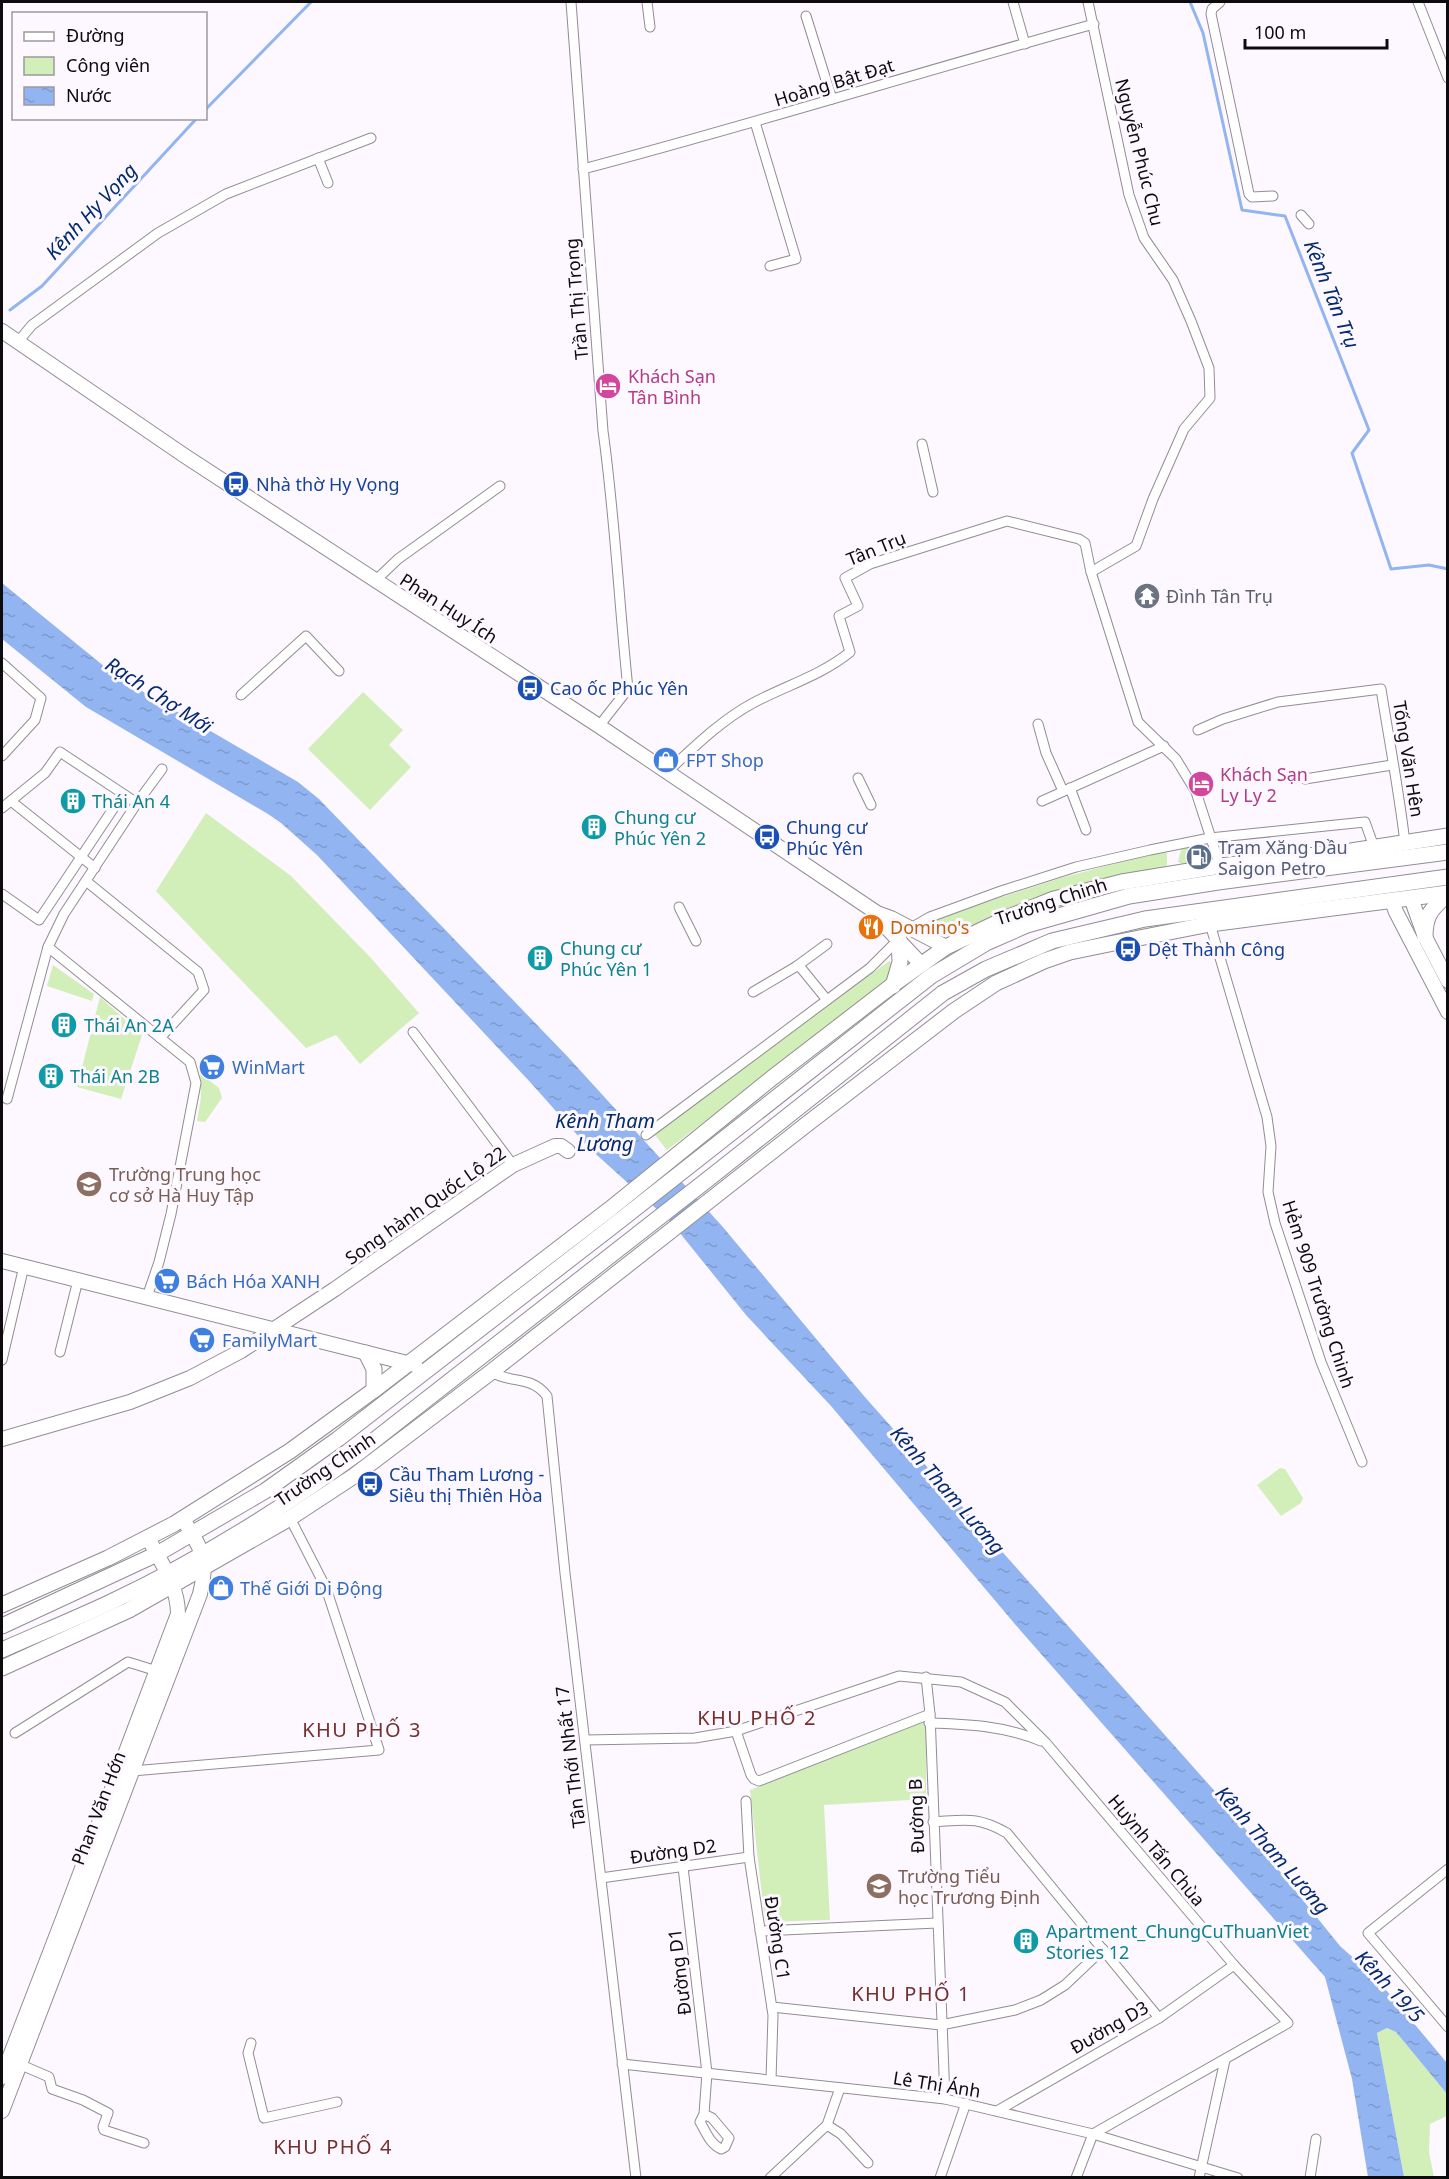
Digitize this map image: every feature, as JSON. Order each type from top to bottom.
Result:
[{"type":"main road","name":"Phan Huy Ích","points":[[10,338],[877,913],[885,926],[904,934]]},
{"type":"main road","name":"Trường Chinh","points":[[1406,850],[1448,836]]},
{"type":"main road","name":"Trường Chinh","points":[[951,953],[986,943],[1027,925],[1129,896],[1406,850],[1448,852]]},
{"type":"main road","points":[[1406,850],[1411,898],[1425,937],[1448,981]]},
{"type":"main road","name":"Trường Chinh","points":[[2,1626],[157,1554],[274,1484],[338,1439],[614,1216],[689,1145],[772,1078],[894,984],[926,970],[1009,916],[1054,899],[1131,880],[1220,866],[1377,854]]},
{"type":"main road","points":[[1377,854],[1392,901],[1448,1012]]},
{"type":"main road","points":[[1448,876],[1166,915],[1104,927],[1052,941],[1013,956],[943,993],[796,1110],[807,1124],[978,994],[1015,973],[1070,952],[1210,924],[1448,894]]},
{"type":"main road","points":[[1425,937],[1425,922],[1429,914],[1448,894]]},
{"type":"main road","points":[[904,934],[951,953],[978,994]]},
{"type":"main road","points":[[904,934],[954,1011]]},
{"type":"main road","points":[[879,1017],[894,984],[904,934]]},
{"type":"main road","name":"Trường Chinh","points":[[2,1605],[148,1538],[183,1519],[290,1452],[407,1363],[699,1158],[879,1017],[926,970]]},
{"type":"main road","points":[[772,1078],[783,1092]]},
{"type":"main road","name":"Trường Chinh","points":[[286,1512],[796,1110]]},
{"type":"main road","name":"Trường Chinh","points":[[2,1650],[170,1579],[286,1512],[354,1476],[491,1372],[807,1124]]},
{"type":"main road","name":"Song hành Quốc Lộ 22","points":[[277,1329],[513,1165],[555,1146],[561,1146],[568,1151]]},
{"type":"main road","points":[[2,1261],[428,1368]]},
{"type":"main road","points":[[2,1439],[130,1402],[190,1378],[277,1329]]},
{"type":"main road","points":[[366,1353],[374,1369],[374,1390]]},
{"type":"main road","points":[[183,1519],[204,1560]]},
{"type":"main road","name":"Phan Văn Hớn","points":[[2,2111],[178,1614],[178,1605],[170,1579],[148,1538]]},
{"type":"main road","name":"Phan Văn Hớn","points":[[2,2077],[96,1848],[132,1771],[200,1594],[204,1560]]},
{"type":"main road","name":"Trường Chinh","points":[[2,1668],[129,1610],[170,1579]]},
{"type":"street","name":"Trần Thị Trọng","points":[[571,2],[603,431],[610,481],[619,608],[628,689],[598,726]]},
{"type":"street","points":[[647,2],[650,27]]},
{"type":"street","points":[[1013,2],[1025,44]]},
{"type":"street","name":"Nguyễn Phúc Chu","points":[[1088,2],[1129,195],[1144,238],[1173,280],[1191,321],[1209,368],[1210,398],[1184,429],[1136,546],[1091,572]]},
{"type":"street","points":[[1220,2],[1211,14],[1249,194],[1252,197],[1273,196]]},
{"type":"street","points":[[1418,2],[1448,78]]},
{"type":"street","points":[[806,16],[832,99]]},
{"type":"street","name":"Hoàng Bật Đạt","points":[[583,169],[1094,24]]},
{"type":"street","points":[[755,122],[796,259],[770,266]]},
{"type":"street","points":[[10,338],[32,325],[158,233],[226,194],[371,138]]},
{"type":"street","points":[[318,158],[328,183]]},
{"type":"street","points":[[1301,215],[1309,224]]},
{"type":"street","points":[[922,444],[933,492]]},
{"type":"street","points":[[375,581],[398,559],[500,486]]},
{"type":"street","name":"Tân Trụ","points":[[666,772],[712,731],[751,704],[811,675],[850,652],[839,616],[858,606],[845,578],[870,564],[1007,521],[1079,539],[1085,543],[1091,572]]},
{"type":"street","points":[[1091,572],[1138,722],[1176,759],[1196,792],[1220,866]]},
{"type":"street","points":[[241,695],[306,636],[339,671]]},
{"type":"street","points":[[2,663],[40,698],[35,720],[2,756]]},
{"type":"street","name":"Tống Văn Hên","points":[[1198,730],[1223,719],[1278,702],[1381,689],[1392,765],[1399,791],[1406,850]]},
{"type":"street","points":[[1038,724],[1046,753],[1086,830]]},
{"type":"street","points":[[1042,801],[1164,746]]},
{"type":"street","points":[[2,808],[45,773],[60,752],[137,803]]},
{"type":"street","points":[[1305,779],[1392,765]]},
{"type":"street","points":[[7,1099],[48,947],[64,914],[162,769]]},
{"type":"street","points":[[858,778],[871,805]]},
{"type":"street","points":[[2,894],[39,920],[123,794]]},
{"type":"street","points":[[11,801],[95,868]]},
{"type":"street","name":"Trường Chinh","points":[[904,934],[930,917],[1076,867],[1210,838],[1365,822],[1377,854]]},
{"type":"street","points":[[86,881],[198,972],[204,990],[160,1038]]},
{"type":"street","points":[[679,907],[696,941]]},
{"type":"street","name":"Hẻm 909 Trường Chinh","points":[[1210,924],[1267,1117],[1271,1146],[1268,1192],[1275,1223],[1321,1362],[1362,1462]]},
{"type":"street","points":[[646,1135],[870,968],[904,934]]},
{"type":"street","points":[[753,992],[797,966],[827,944]]},
{"type":"street","points":[[48,947],[190,1062],[196,1083],[171,1214],[147,1298]]},
{"type":"street","points":[[797,966],[827,1000]]},
{"type":"street","points":[[413,1032],[513,1165]]},
{"type":"street","points":[[2,1077],[12,1080]]},
{"type":"street","points":[[2,1360],[24,1266]]},
{"type":"street","points":[[60,1352],[78,1280]]},
{"type":"street","name":"Tân Thới Nhất 17","points":[[491,1372],[500,1377],[531,1382],[540,1386],[547,1396],[636,2178]]},
{"type":"street","points":[[132,1771],[379,1750],[326,1588],[286,1512]]},
{"type":"street","points":[[15,1732],[128,1662],[157,1671]]},
{"type":"street","name":"Huỳnh Tấn Chùa","points":[[585,1740],[695,1738],[736,1731],[899,1676],[961,1682],[1005,1702],[1046,1743],[1233,1965],[1288,2023],[1093,2134]]},
{"type":"street","name":"Đường B","points":[[926,1677],[945,2099]]},
{"type":"street","points":[[736,1731],[751,1775],[759,1781],[929,1719],[998,1728],[1046,1743]]},
{"type":"street","name":"Đường C1","points":[[746,1801],[749,1857],[772,2007],[771,2080]]},
{"type":"street","points":[[933,1822],[975,1819],[989,1823],[1007,1833],[1159,2018]]},
{"type":"street","name":"Đường D2","points":[[601,1878],[749,1857]]},
{"type":"street","name":"Đường D1","points":[[683,1867],[707,2073],[704,2114]]},
{"type":"street","points":[[1448,1869],[1368,1933],[1448,2027]]},
{"type":"street","points":[[760,1931],[937,1923]]},
{"type":"street","points":[[772,2007],[942,2025],[1015,2010],[1041,2000],[1065,1985],[1103,1949]]},
{"type":"street","name":"Đường D3","points":[[997,2111],[1159,2018],[1233,1965]]},
{"type":"street","points":[[251,2043],[248,2053],[264,2118],[338,2102]]},
{"type":"street","points":[[1199,2178],[1226,2060]]},
{"type":"street","points":[[20,2064],[49,2077],[51,2089],[83,2100],[108,2113],[104,2130],[144,2143]]},
{"type":"street","name":"Lê Thị Ánh","points":[[622,2064],[945,2099],[1093,2134],[1238,2178]]},
{"type":"street","points":[[770,2178],[827,2125],[840,2088]]},
{"type":"street","points":[[940,2178],[966,2103]]},
{"type":"street","points":[[827,2125],[841,2134],[868,2163]]},
{"type":"street","points":[[1076,2178],[1093,2134]]},
{"type":"street","points":[[1310,2178],[1316,2139]]},
{"type":"green space","points":[[363,692],[403,730],[389,745],[411,767],[370,810],[308,749]]},
{"type":"green space","points":[[206,813],[291,876],[370,957],[419,1013],[360,1064],[336,1035],[306,1048],[156,891]]},
{"type":"green space","points":[[1200,844],[1205,849],[1204,858],[1182,864],[1178,862],[1181,849]]},
{"type":"green space","points":[[1161,851],[1167,853],[1167,865],[1160,870],[1056,894],[959,931],[927,931],[919,926],[939,917],[1061,878]]},
{"type":"green space","points":[[889,961],[894,966],[891,981],[667,1150],[654,1134]]},
{"type":"green space","points":[[53,965],[94,994],[92,1001],[47,986]]},
{"type":"green space","points":[[100,997],[142,1035],[121,1099],[77,1087]]},
{"type":"green space","points":[[200,1073],[219,1088],[222,1098],[205,1122],[197,1121],[201,1097]]},
{"type":"green space","points":[[1280,1468],[1285,1469],[1303,1498],[1301,1503],[1281,1516],[1257,1485]]},
{"type":"green space","points":[[926,1720],[926,1799],[824,1805],[830,1920],[765,1922],[750,1790]]},
{"type":"green space","points":[[1387,2028],[1396,2032],[1447,2094],[1447,2116],[1430,2124],[1429,2152],[1434,2177],[1404,2177],[1377,2033]]},
{"type":"water","name":"Kênh Tham Lương","points":[[2,583],[116,676],[298,782],[319,799],[567,1056],[722,1226],[864,1396],[1219,1796],[1340,1946],[1376,1978],[1447,2063],[1447,2094],[1396,2032],[1387,2028],[1377,2033],[1404,2177],[1368,2177],[1352,2079],[1325,1977],[1020,1630],[831,1406],[746,1315],[671,1222],[588,1147],[317,855],[281,823],[86,707],[2,639]]},
{"type":"waterway","name":"Kênh Hy Vọng","points":[[207,108],[311,2]]},
{"type":"waterway","name":"Kênh Tân Trụ","points":[[1190,2],[1203,33],[1242,210],[1285,216],[1369,430],[1352,453],[1391,569],[1429,565],[1448,569]]},
{"type":"waterway","name":"Kênh Hy Vọng","points":[[10,310],[42,286],[195,120]]},
{"type":"place","name":"Khách Sạn Tân Bình","points":[[608,386]]},
{"type":"place","name":"Nhà thờ Hy Vọng","points":[[236,484]]},
{"type":"place","name":"Đình Tân Trụ","points":[[1147,596]]},
{"type":"place","name":"Cao ốc Phúc Yên","points":[[530,688]]},
{"type":"place","name":"FPT Shop","points":[[666,760]]},
{"type":"place","name":"Khách Sạn Ly Ly 2","points":[[1201,784]]},
{"type":"place","name":"Thái An 4","points":[[73,801]]},
{"type":"place","name":"Chung cư Phúc Yên 2","points":[[594,827]]},
{"type":"place","name":"Chung cư Phúc Yên","points":[[767,837]]},
{"type":"place","name":"Trạm Xăng Dầu Saigon Petro","points":[[1199,857]]},
{"type":"place","name":"Domino's","points":[[871,927]]},
{"type":"place","name":"Dệt Thành Công","points":[[1128,949]]},
{"type":"place","name":"Chung cư Phúc Yên 1","points":[[540,958]]},
{"type":"place","name":"Thái An 2A","points":[[64,1025]]},
{"type":"place","name":"WinMart","points":[[212,1067]]},
{"type":"place","name":"Thái An 2B","points":[[51,1076]]},
{"type":"place","name":"Trường Trung học cơ sở Hà Huy Tập","points":[[89,1184]]},
{"type":"place","name":"Bách Hóa XANH","points":[[167,1281]]},
{"type":"place","name":"FamilyMart","points":[[202,1340]]},
{"type":"place","name":"Cầu Tham Lương - Siêu thị Thiên Hòa","points":[[370,1484]]},
{"type":"place","name":"Thế Giới Di Động","points":[[221,1588]]},
{"type":"place","name":"Trường Tiểu học Trương Định","points":[[879,1886]]},
{"type":"place","name":"Apartment_ChungCuThuanViet Stories 12","points":[[1026,1941]]},
{"type":"district","name":"KHU PHỐ 2","points":[[757,1717]]},
{"type":"district","name":"KHU PHỐ 3","points":[[362,1729]]},
{"type":"district","name":"KHU PHỐ 1","points":[[911,1993]]},
{"type":"district","name":"KHU PHỐ 4","points":[[333,2146]]},
{"type":"water label","name":"Rạch Chợ Mới","points":[[159,695]]},
{"type":"water label","name":"Kênh 19/5","points":[[1390,1986]]}]
